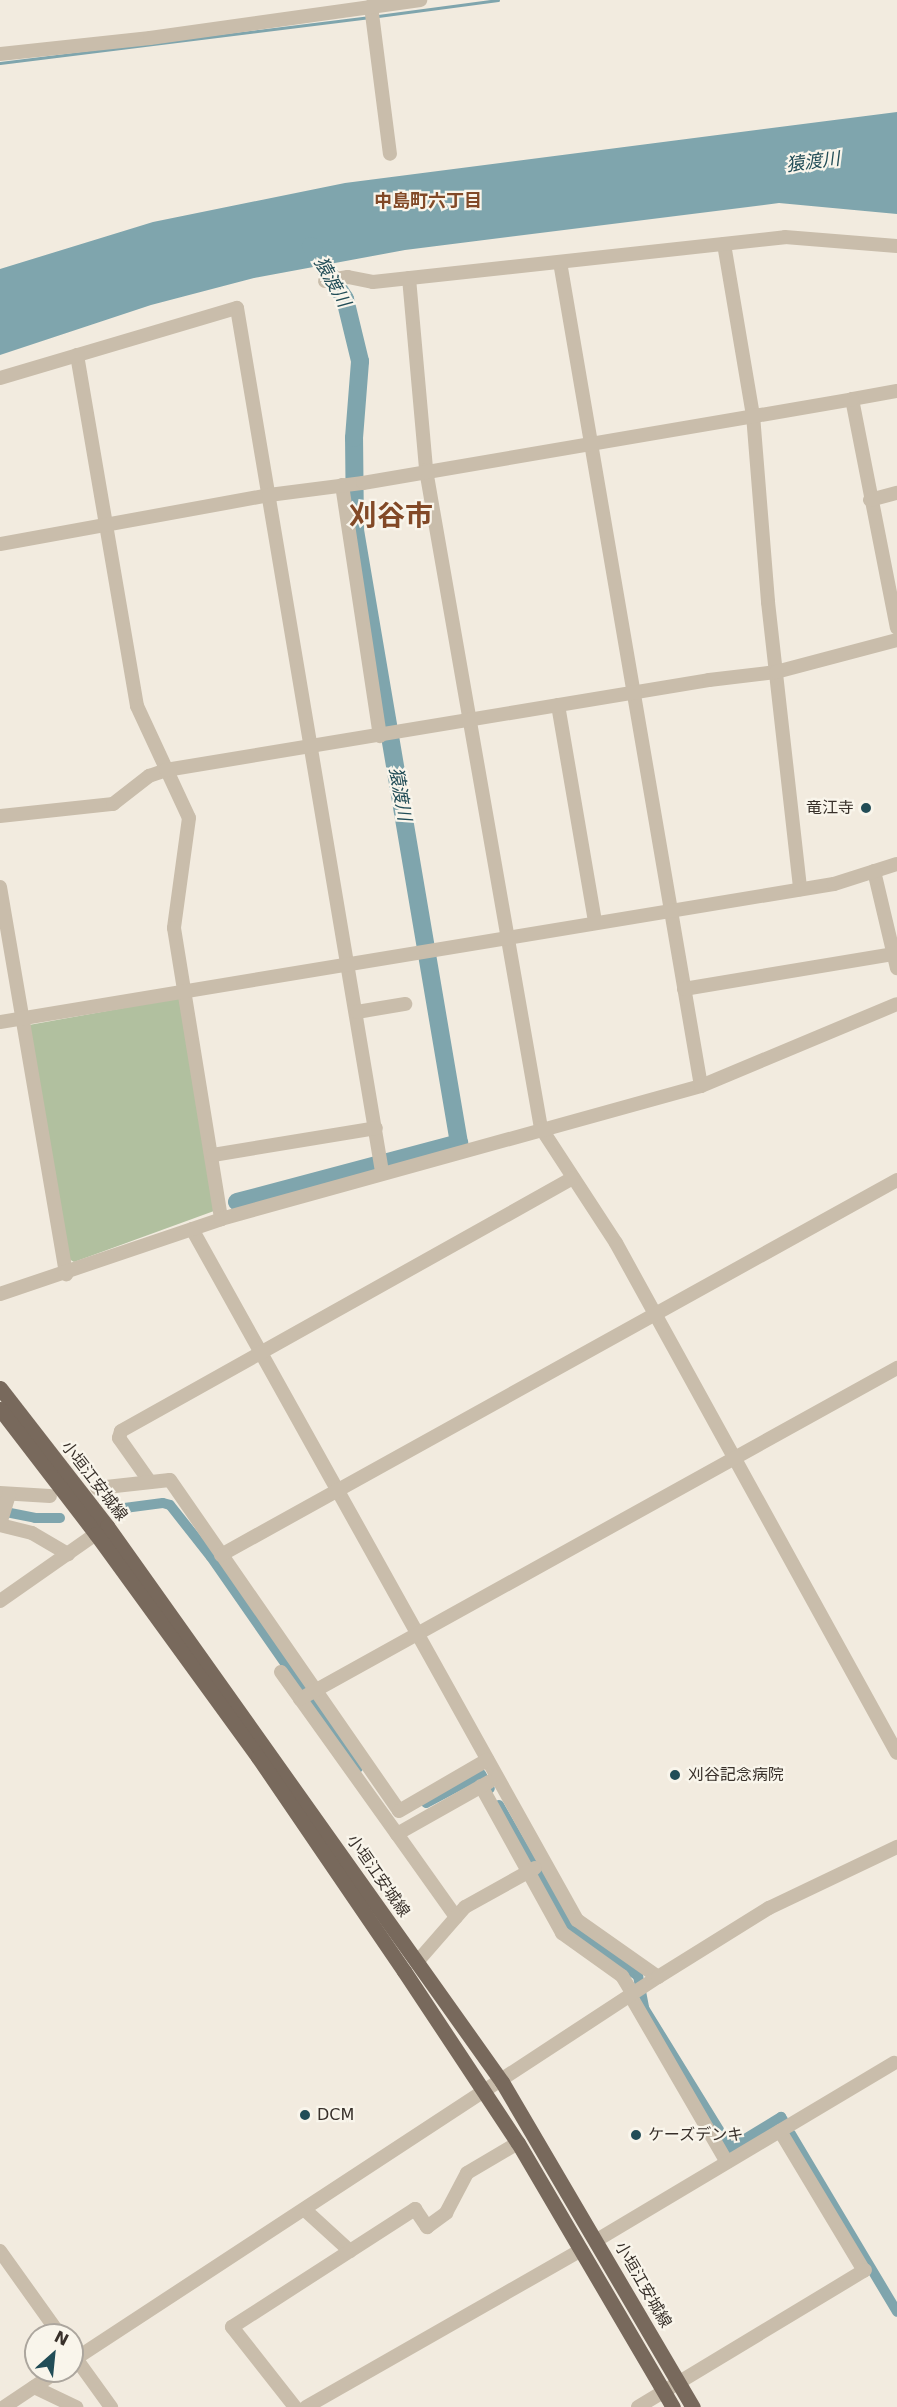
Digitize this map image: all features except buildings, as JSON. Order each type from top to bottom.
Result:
[{"type":"main road","name":"小垣江安城線","points":[[0,1388],[502,2082],[597,2240],[693,2407]]},
{"type":"main road","name":"小垣江安城線","points":[[0,1409],[102,1530],[485,2093],[518,2143],[672,2407]]},
{"type":"street","points":[[0,54],[372,13],[420,0]]},
{"type":"street","points":[[372,13],[390,154]]},
{"type":"street","points":[[325,281],[348,277],[373,282],[785,237],[897,246]]},
{"type":"street","points":[[724,244],[753,415],[776,672],[800,889]]},
{"type":"street","points":[[560,262],[701,1086]]},
{"type":"street","points":[[409,278],[426,470],[504,936],[541,1128],[616,1243],[897,1752]]},
{"type":"street","points":[[0,378],[237,308],[382,1167]]},
{"type":"street","points":[[77,355],[137,706],[189,818],[174,928],[213,1155],[221,1218]]},
{"type":"street","points":[[0,543],[107,526],[269,495],[362,483],[426,470],[897,391]]},
{"type":"street","points":[[852,399],[870,500],[897,628]]},
{"type":"street","points":[[342,485],[380,736]]},
{"type":"street","points":[[870,500],[897,493]]},
{"type":"street","points":[[0,816],[112,804],[149,776],[166,770],[632,693],[776,672],[897,640]]},
{"type":"street","points":[[558,705],[595,921]]},
{"type":"street","points":[[0,1022],[670,908],[834,884],[897,864]]},
{"type":"street","points":[[874,871],[897,968]]},
{"type":"street","points":[[0,887],[4,932],[22,1019],[66,1274]]},
{"type":"street","points":[[684,989],[894,954]]},
{"type":"street","points":[[357,1012],[405,1004]]},
{"type":"street","points":[[0,1294],[66,1274],[221,1218],[382,1167],[701,1086],[897,1004]]},
{"type":"street","points":[[213,1155],[376,1128]]},
{"type":"street","points":[[150,1482],[119,1438],[121,1431],[573,1178]]},
{"type":"street","points":[[221,1555],[897,1180]]},
{"type":"street","points":[[192,1229],[416,1636],[577,1920],[658,1977]]},
{"type":"street","points":[[301,1699],[897,1368]]},
{"type":"street","points":[[96,1488],[170,1480],[399,1811],[487,1760]]},
{"type":"street","points":[[50,1496],[22,1492],[5,1496],[1,1523],[32,1533],[68,1554]]},
{"type":"street","points":[[0,1601],[102,1530]]},
{"type":"street","points":[[281,1672],[456,1917]]},
{"type":"street","points":[[396,1834],[496,1778]]},
{"type":"street","points":[[481,1786],[562,1933],[622,1976],[727,2162]]},
{"type":"street","points":[[84,2350],[502,2082],[658,1977],[769,1908],[897,1847]]},
{"type":"street","points":[[417,1962],[465,1907],[544,1863]]},
{"type":"street","points":[[597,2240],[894,2063]]},
{"type":"street","points":[[638,2407],[864,2270],[780,2131]]},
{"type":"street","points":[[295,2407],[232,2327],[415,2209],[427,2227],[446,2213],[467,2173],[518,2143]]},
{"type":"street","points":[[305,2210],[350,2251]]},
{"type":"street","points":[[306,2407],[581,2250]]},
{"type":"street","points":[[0,2251],[51,2323]]},
{"type":"street","points":[[84,2371],[111,2407]]},
{"type":"street","points":[[4,2407],[40,2383]]},
{"type":"street","points":[[34,2387],[76,2407]]},
{"type":"green space","points":[[179,998],[214,1211],[74,1262],[69,1259],[29,1025]]},
{"type":"water","points":[[897,112],[897,214],[779,203],[405,250],[254,278],[151,305],[0,355],[0,269],[153,222],[345,183]]},
{"type":"waterway","points":[[378,16],[498,0]]},
{"type":"waterway","points":[[0,63],[368,17]]},
{"type":"waterway","name":"猿渡川","points":[[237,1202],[459,1143],[355,530],[354,438],[360,361],[345,299],[311,246]]},
{"type":"waterway","points":[[117,1509],[163,1503],[170,1505],[211,1557],[358,1768]]},
{"type":"waterway","points":[[0,1511],[35,1518],[60,1518]]},
{"type":"waterway","points":[[426,1803],[481,1774],[490,1789]]},
{"type":"waterway","points":[[499,1805],[569,1927],[638,1976],[644,2008],[730,2148],[781,2117],[783,2120]]},
{"type":"waterway","points":[[791,2134],[897,2312]]},
{"type":"place","name":"竜江寺","points":[[866,808]]},
{"type":"place","name":"刈谷記念病院","points":[[675,1775]]},
{"type":"place","name":"DCM","points":[[305,2115]]},
{"type":"place","name":"ケーズデンキ","points":[[636,2135]]},
{"type":"district","name":"中島町六丁目","points":[[428,201]]},
{"type":"district","name":"刈谷市","points":[[391,516]]}]
